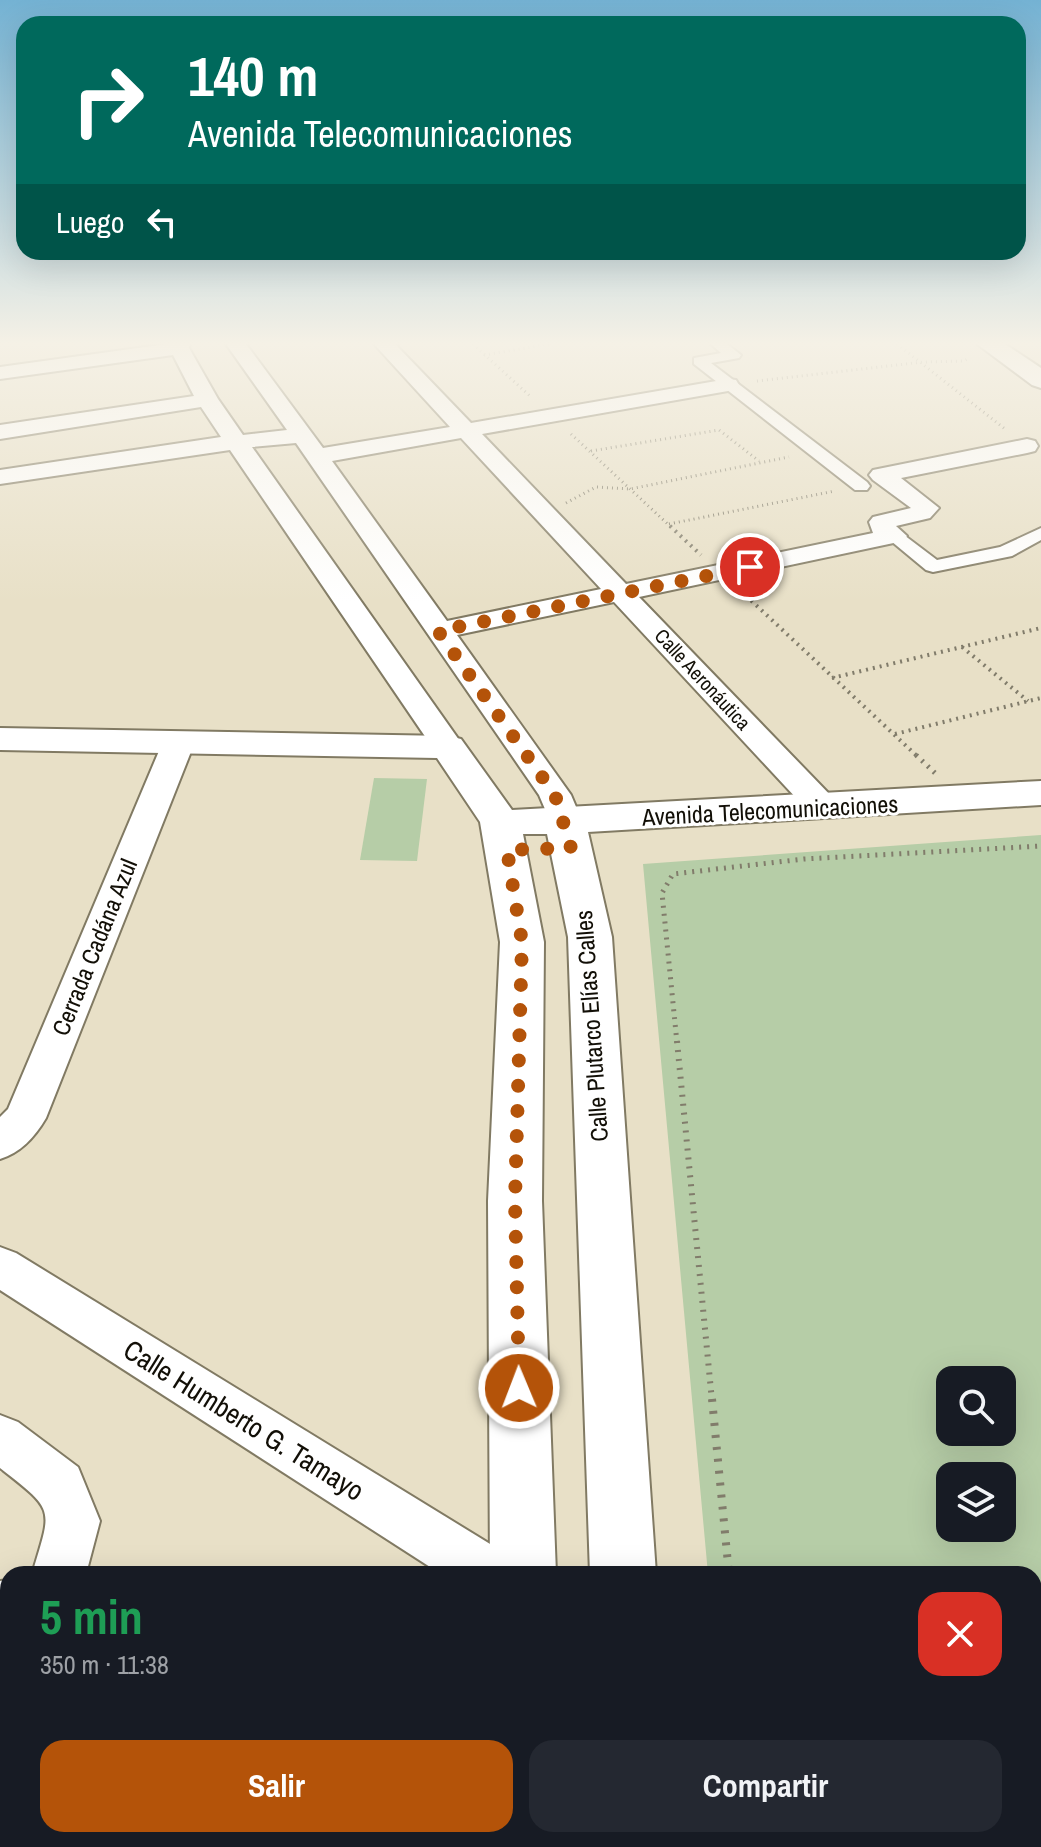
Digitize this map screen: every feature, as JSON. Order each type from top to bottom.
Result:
[{"type":"street","points":[[229,430],[448,747],[503,836],[522,942],[515,1201],[523,1566]]},
{"type":"street","name":"Calle Plutarco Elías Calles","points":[[299,430],[555,795],[568,834],[590,937],[623,1566]]},
{"type":"street","points":[[0,477],[239,443],[311,446],[456,430]]},
{"type":"street","name":"Calle Aeronáutica","points":[[468,430],[823,807]]},
{"type":"street","points":[[781,430],[817,452],[861,486]]},
{"type":"street","points":[[1027,446],[881,475],[927,508],[921,513],[882,522],[882,528],[933,566],[1005,552],[1041,533]]},
{"type":"street","points":[[438,631],[894,536]]},
{"type":"street","points":[[0,739],[448,747]]},
{"type":"street","name":"Cerrada Cadána Azul","points":[[0,1143],[25,1118],[178,744]]},
{"type":"street","name":"Avenida Telecomunicaciones","points":[[568,834],[823,807],[1041,793]]},
{"type":"street","name":"Avenida Telecomunicaciones","points":[[503,836],[1041,816]]},
{"type":"street","name":"Calle Humberto G. Tamayo","points":[[0,1266],[476,1566]]},
{"type":"street","points":[[0,1438],[60,1484],[74,1521],[61,1566]]},
{"type":"path","points":[[591,451],[718,430]]},
{"type":"path","points":[[719,430],[760,462]]},
{"type":"path","points":[[1007,430],[1027,446]]},
{"type":"path","points":[[546,513],[596,487],[630,489],[817,452]]},
{"type":"path","points":[[668,524],[861,486]]},
{"type":"path","points":[[832,678],[1041,628]]},
{"type":"path","points":[[961,647],[1028,701]]},
{"type":"path","points":[[895,734],[1041,698]]},
{"type":"path","points":[[728,1566],[662,893],[673,874],[804,859],[1041,846]]},
{"type":"green space","points":[[374,778],[427,779],[417,861],[360,860]]},
{"type":"green space","points":[[1041,835],[1041,1566],[707,1566],[643,864]]},
{"type":"route","points":[[519,1388],[515,1201],[522,942],[507,850],[571,848],[555,795],[438,631],[750,567]]}]
